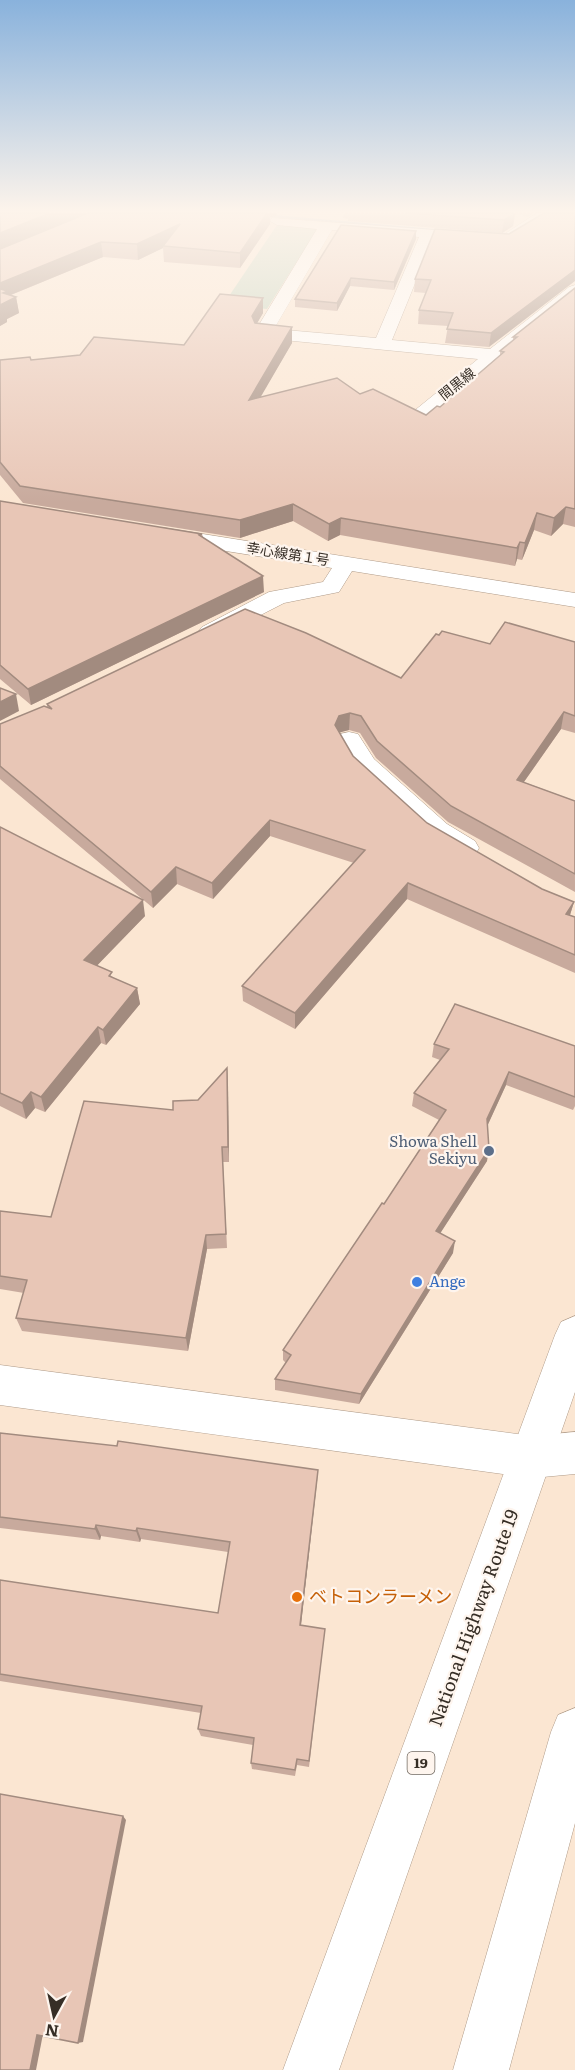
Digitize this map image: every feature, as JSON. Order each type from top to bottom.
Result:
[{"type":"main road","points":[[277,310],[263,333],[493,355]]},
{"type":"main road","points":[[382,344],[396,310]]},
{"type":"main road","name":"間黒線","points":[[424,411],[550,310]]},
{"type":"main road","name":"幸心線第１号","points":[[147,532],[575,600]]},
{"type":"main road","points":[[190,642],[277,597],[331,587],[346,564]]},
{"type":"main road","points":[[349,740],[364,765],[437,831],[488,861]]},
{"type":"main road","name":"National Highway Route 19","points":[[311,2070],[553,1455],[575,1335]]},
{"type":"main road","points":[[0,1385],[553,1455]]},
{"type":"main road","points":[[481,2070],[575,1732]]},
{"type":"building","points":[[209,310],[256,310],[252,316],[255,323],[292,327],[249,400],[337,378],[360,394],[373,389],[426,415],[437,406],[440,407],[504,352],[500,351],[517,337],[513,337],[548,310],[575,310],[575,509],[566,507],[554,518],[537,513],[525,543],[520,542],[517,548],[341,518],[329,524],[293,504],[240,520],[20,486],[0,462],[0,360],[30,357],[31,360],[80,355],[94,337],[184,345]]},
{"type":"building","points":[[419,310],[522,310],[491,333],[447,329],[453,313]]},
{"type":"building","points":[[0,501],[202,534],[199,535],[263,576],[28,689],[0,665]]},
{"type":"building","points":[[245,609],[306,633],[401,678],[436,634],[439,635],[442,631],[490,644],[505,622],[575,642],[575,716],[564,712],[517,780],[575,801],[575,874],[451,806],[377,741],[361,716],[350,713],[339,716],[335,725],[353,756],[427,823],[542,889],[574,902],[566,914],[575,917],[575,955],[408,883],[295,1013],[242,986],[365,850],[270,820],[212,883],[176,867],[151,892],[0,766],[0,724],[44,706],[52,709],[47,704]]},
{"type":"building","points":[[0,688],[16,694],[0,702]]},
{"type":"building","points":[[0,827],[143,900],[84,960],[112,972],[109,976],[137,988],[103,1030],[98,1027],[41,1097],[31,1092],[22,1103],[0,1093]]},
{"type":"building","points":[[455,1004],[575,1046],[575,1097],[509,1072],[487,1119],[489,1149],[436,1231],[455,1241],[361,1394],[275,1379],[291,1355],[283,1350],[446,1110],[414,1093],[449,1049],[434,1044]]},
{"type":"building","points":[[227,1068],[228,1147],[222,1147],[226,1234],[206,1235],[186,1338],[16,1318],[27,1280],[0,1276],[0,1211],[51,1217],[84,1101],[173,1110],[173,1101],[198,1100]]},
{"type":"building","points":[[0,1433],[117,1446],[118,1441],[318,1470],[300,1625],[325,1629],[309,1761],[297,1759],[295,1770],[251,1763],[254,1738],[198,1729],[202,1706],[0,1674],[0,1580],[218,1613],[230,1542],[137,1528],[136,1531],[96,1525],[95,1529],[0,1517]]},
{"type":"building","points":[[0,1794],[123,1816],[78,2043],[37,2035],[30,2070],[0,2070]]},
{"type":"place","name":"Showa Shell Sekiyu","points":[[489,1151]]},
{"type":"place","name":"Ange","points":[[417,1282]]},
{"type":"place","name":"ベトコンラーメン","points":[[297,1597]]}]
